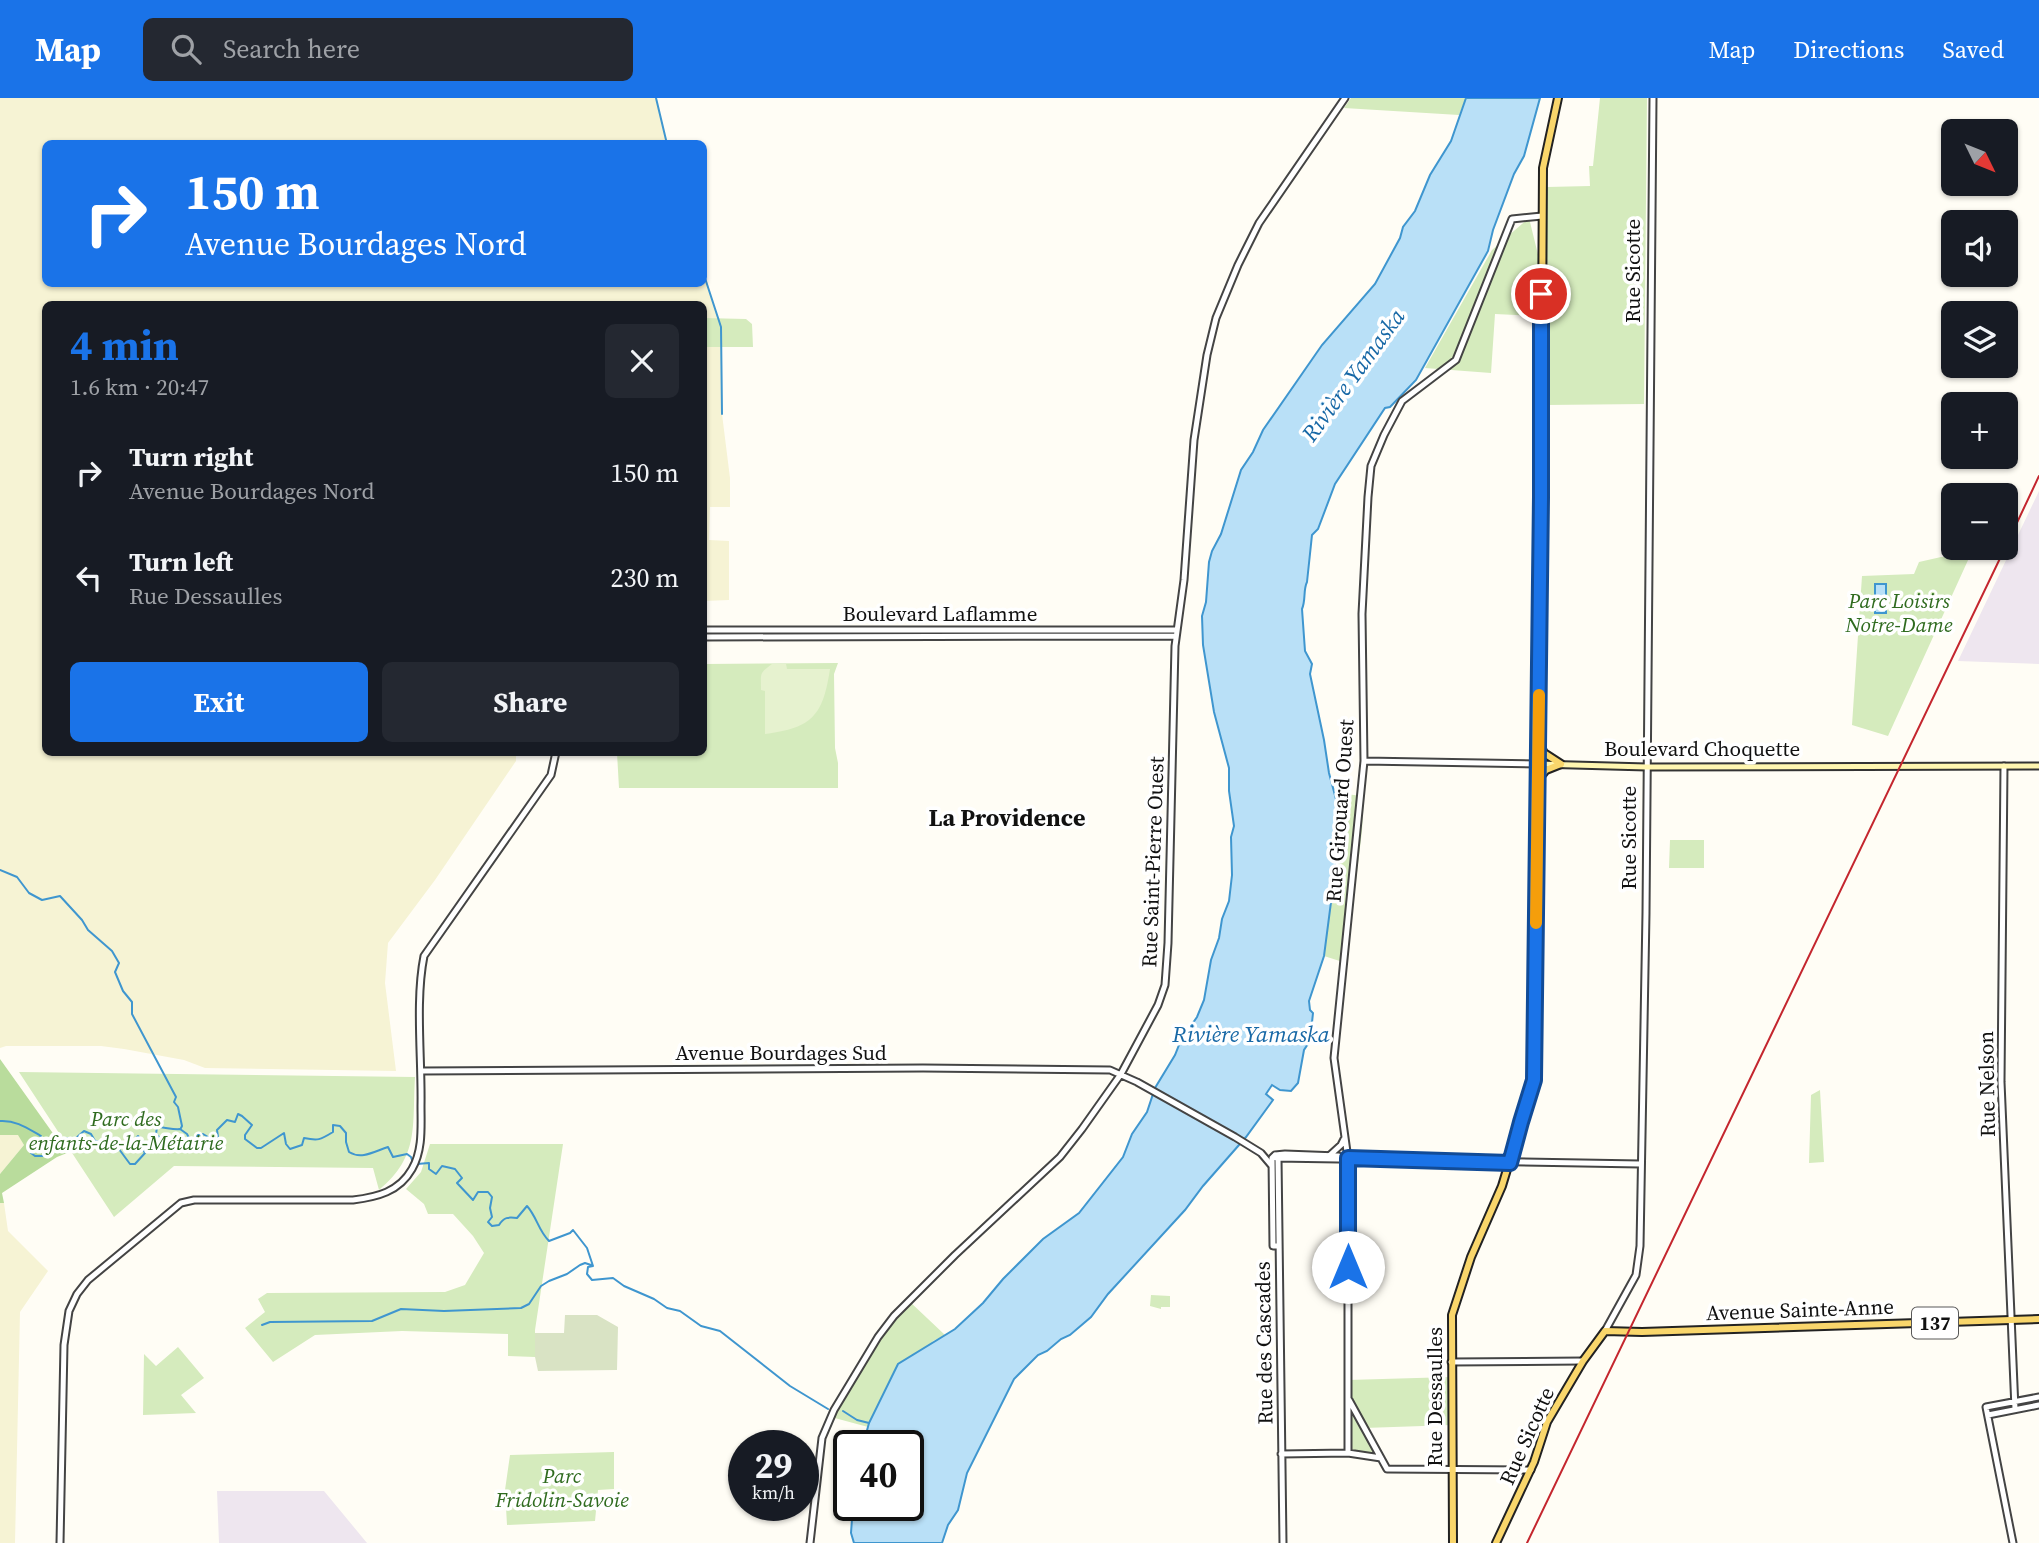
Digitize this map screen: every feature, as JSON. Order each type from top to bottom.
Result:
[{"type":"main road","name":"Rue Dessaulles","points":[[1453,1543],[1452,1315],[1471,1257],[1510,1163],[1534,1080],[1542,168],[1558,98]]},
{"type":"main road","points":[[1538,741],[1545,753],[1562,764]]},
{"type":"main road","name":"Boulevard Choquette","points":[[1537,764],[2039,766]]},
{"type":"main road","points":[[1537,786],[1544,772],[1562,764]]},
{"type":"main road","name":"Avenue Sainte-Anne","points":[[1605,1331],[1651,1332],[2039,1319]]},
{"type":"main road","name":"Rue Sicotte","points":[[1496,1543],[1539,1452],[1547,1422],[1583,1361],[1605,1331]]},
{"type":"street","name":"Rue Saint-Pierre Ouest","points":[[810,1543],[822,1438],[834,1410],[878,1337],[921,1288],[1060,1157],[1121,1074],[1158,1005],[1165,985],[1168,943],[1176,633],[1184,580],[1194,440],[1207,355],[1216,318],[1259,223],[1345,98]]},
{"type":"street","name":"Rue Sicotte","points":[[1605,1331],[1636,1275],[1640,1246],[1645,997],[1653,98]]},
{"type":"street","name":"Rue Girouard Ouest","points":[[1453,1468],[1387,1469],[1348,1398],[1348,1158],[1334,1058],[1364,761],[1362,614],[1368,497],[1371,466],[1402,401],[1456,360],[1512,219],[1542,216]]},
{"type":"street","name":"Boulevard Laflamme","points":[[707,630],[1176,633]]},
{"type":"street","name":"Boulevard Laflamme","points":[[707,637],[1176,633]]},
{"type":"street","points":[[60,1543],[64,1345],[69,1311],[77,1294],[88,1280],[181,1203],[194,1200],[353,1200],[387,1192],[402,1182],[419,1153],[421,1137],[419,978],[424,956],[551,775],[555,756]]},
{"type":"street","name":"Boulevard Choquette","points":[[1364,761],[1537,764]]},
{"type":"street","name":"Rue Nelson","points":[[2004,766],[2001,1082],[2015,1409]]},
{"type":"street","name":"Avenue Bourdages Sud","points":[[422,1071],[923,1068],[1110,1070],[1137,1082],[1273,1158]]},
{"type":"street","points":[[1330,1155],[1341,1145],[1345,1136]]},
{"type":"street","points":[[1273,1158],[1330,1155],[1348,1158],[1510,1163],[1640,1164]]},
{"type":"street","points":[[1273,1158],[1348,1158]]},
{"type":"street","name":"Rue des Cascades","points":[[1273,1158],[1273,1234],[1276,1246]]},
{"type":"street","name":"Rue des Cascades","points":[[1273,1158],[1283,1543]]},
{"type":"street","points":[[1451,1362],[1583,1361]]},
{"type":"street","points":[[2013,1543],[1986,1407],[2039,1397]]},
{"type":"street","points":[[1348,1398],[1348,1453]]},
{"type":"street","points":[[1987,1415],[2039,1405]]},
{"type":"street","points":[[1281,1454],[1348,1453],[1381,1458]]},
{"type":"street","points":[[1453,1468],[1531,1470]]},
{"type":"shaded area","points":[[0,98],[656,98],[666,140],[42,140],[42,287],[707,287],[707,284],[721,327],[722,414],[730,478],[730,507],[710,507],[709,540],[729,541],[729,600],[707,601],[707,301],[42,301],[42,756],[516,756],[516,761],[435,880],[388,943],[385,983],[396,1071],[205,1068],[184,1060],[101,1046],[0,1048]]},
{"type":"shaded area","points":[[2039,491],[2039,664],[1958,661],[2006,560],[2018,560],[2018,535]]},
{"type":"shaded area","points":[[0,1135],[19,1135],[24,1145],[0,1174]]},
{"type":"shaded area","points":[[0,1203],[4,1203],[8,1231],[48,1271],[20,1312],[15,1543],[0,1543]]},
{"type":"shaded area","points":[[217,1491],[324,1491],[367,1543],[219,1543]]},
{"type":"green space","points":[[1351,98],[1466,98],[1459,115],[1344,108]]},
{"type":"green space","points":[[1600,98],[1647,98],[1644,404],[1546,405],[1547,187],[1590,186],[1589,166],[1593,166]]},
{"type":"green space","points":[[1529,218],[1545,283],[1539,316],[1495,314],[1491,373],[1425,368],[1492,250]]},
{"type":"green space","points":[[707,318],[746,319],[752,324],[753,347],[707,347]]},
{"type":"green space","name":"Parc Loisirs Notre-Dame","points":[[1941,557],[1941,560],[1968,560],[1888,736],[1852,725],[1862,576],[1914,574],[1919,562]]},
{"type":"green space","points":[[838,663],[834,674],[838,788],[619,788],[617,756],[707,756],[707,664]]},
{"type":"green space","points":[[772,664],[786,664],[787,669],[830,669],[824,698],[813,716],[794,728],[765,734],[765,691],[761,690],[761,676]]},
{"type":"green space","points":[[1334,793],[1364,796],[1346,963],[1324,956],[1340,833],[1340,814]]},
{"type":"green space","points":[[1670,840],[1704,840],[1704,868],[1669,868]]},
{"type":"green space","points":[[0,1059],[67,1153],[2,1193],[4,1203],[0,1203],[0,1174],[24,1145],[18,1135],[0,1135]]},
{"type":"green space","name":"Parc des enfants-de-la-Métairie","points":[[19,1072],[415,1077],[411,1139],[402,1165],[379,1190],[373,1168],[174,1166],[114,1217]]},
{"type":"green space","points":[[1820,1090],[1824,1162],[1809,1163],[1811,1095]]},
{"type":"green space","points":[[430,1144],[563,1144],[535,1330],[535,1357],[508,1356],[508,1334],[402,1331],[315,1335],[273,1362],[245,1328],[265,1312],[258,1299],[267,1293],[445,1292],[465,1285],[484,1253],[453,1214],[428,1214],[424,1204],[406,1189],[421,1172]]},
{"type":"green space","points":[[1151,1295],[1170,1296],[1170,1307],[1161,1309],[1150,1306]]},
{"type":"green space","points":[[909,1301],[945,1335],[933,1341],[868,1427],[831,1417],[865,1358]]},
{"type":"green space","points":[[565,1315],[597,1315],[618,1327],[617,1370],[538,1371],[535,1333],[564,1333]]},
{"type":"green space","points":[[178,1347],[204,1378],[181,1395],[196,1413],[143,1415],[144,1354],[156,1366]]},
{"type":"green space","points":[[1451,1377],[1452,1425],[1364,1428],[1348,1398],[1348,1380]]},
{"type":"green space","points":[[1350,1406],[1377,1455],[1351,1451]]},
{"type":"green space","name":"Parc Fridolin-Savoie","points":[[614,1452],[614,1489],[598,1490],[595,1521],[507,1525],[505,1490],[510,1455]]},
{"type":"water","name":"Rivière Yamaska","points":[[1466,98],[1540,98],[1524,156],[1514,174],[1488,251],[1416,380],[1390,407],[1385,408],[1335,484],[1318,529],[1312,535],[1302,609],[1305,651],[1312,664],[1310,674],[1329,773],[1340,814],[1340,833],[1324,956],[1309,1001],[1313,1013],[1310,1041],[1304,1050],[1298,1083],[1291,1091],[1280,1090],[1272,1085],[1266,1094],[1273,1100],[1185,1210],[1108,1294],[1091,1317],[1070,1335],[1038,1355],[1014,1379],[967,1473],[958,1510],[948,1525],[942,1543],[854,1543],[852,1521],[924,1521],[924,1430],[867,1430],[898,1364],[955,1329],[1043,1239],[1079,1213],[1123,1157],[1132,1134],[1147,1112],[1155,1088],[1197,1017],[1204,1000],[1211,960],[1229,901],[1232,875],[1231,837],[1234,826],[1229,768],[1214,712],[1203,645],[1202,616],[1212,551],[1221,534],[1241,470],[1263,430],[1322,345],[1375,284],[1400,238],[1403,227],[1415,211],[1430,175],[1451,141]]},
{"type":"water","points":[[1875,584],[1886,584],[1886,613],[1875,613]]},
{"type":"waterway","points":[[656,98],[666,140]]},
{"type":"waterway","points":[[707,284],[721,327],[722,414]]},
{"type":"waterway","points":[[0,870],[17,877],[29,893],[42,900],[60,896],[88,930],[112,951],[119,963],[115,972],[123,991],[132,1002],[132,1014],[176,1097],[174,1102],[178,1107],[181,1128]]},
{"type":"waterway","points":[[0,1121],[16,1123],[41,1136],[31,1153],[35,1156],[48,1156],[65,1138],[76,1138],[84,1131],[91,1134],[95,1141],[116,1145],[130,1164],[135,1164],[145,1153],[134,1140],[138,1136],[148,1147],[153,1143],[162,1144],[156,1134],[157,1127],[180,1129],[187,1134],[192,1144],[198,1135],[203,1134],[213,1140],[218,1137],[217,1130],[227,1120],[235,1122],[238,1114],[252,1125],[245,1139],[257,1148],[284,1133],[290,1149],[302,1145],[304,1138],[316,1140],[325,1137],[333,1132],[333,1125],[340,1126],[346,1133],[349,1152],[364,1155],[388,1147],[393,1157],[407,1154],[413,1163]]},
{"type":"waterway","points":[[417,1164],[429,1163],[429,1169],[436,1174],[442,1166],[455,1169],[462,1178],[457,1183],[473,1200],[478,1192],[488,1192],[492,1197],[492,1217],[488,1222],[492,1226],[499,1225],[506,1218],[517,1218],[527,1206],[549,1241],[573,1230],[587,1248],[593,1266],[588,1267],[587,1274],[592,1280],[613,1278],[667,1308],[680,1311],[701,1326],[720,1331],[790,1386],[828,1409]]},
{"type":"waterway","points":[[262,1325],[270,1322],[372,1321],[401,1309],[444,1311],[521,1308],[529,1304],[541,1286],[549,1281],[585,1263],[591,1265]]},
{"type":"waterway","points":[[843,1411],[857,1420],[869,1423]]},
{"type":"railway","points":[[2018,521],[2039,476]]},
{"type":"railway","points":[[1527,1543],[1999,560]]},
{"type":"slow traffic","points":[[1536,923],[1539,695]]},
{"type":"district","name":"La Providence","points":[[1007,818]]},
{"type":"route","points":[[1348,1267],[1348,1158],[1510,1163],[1534,1080],[1540,666],[1541,294]]}]
